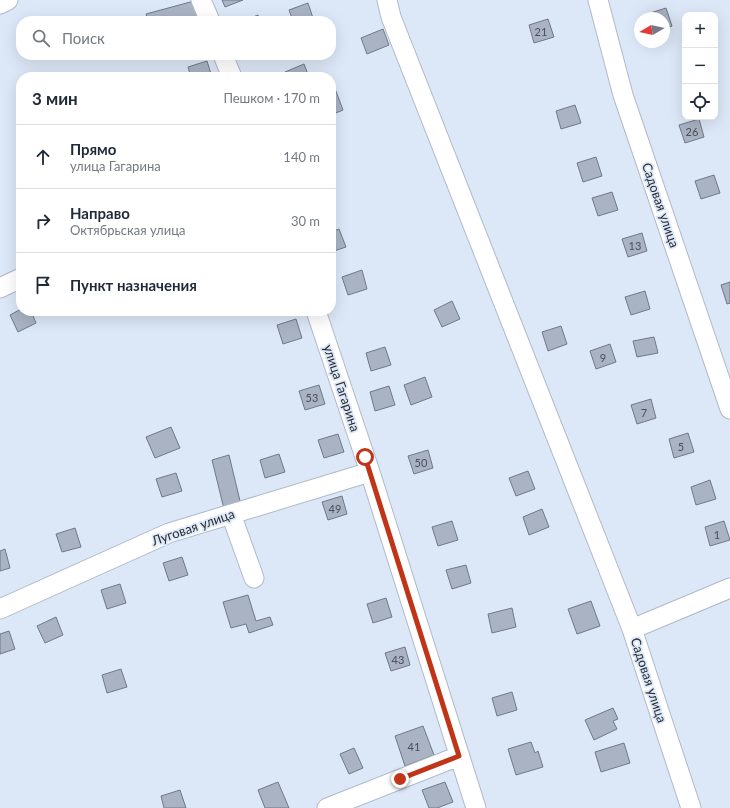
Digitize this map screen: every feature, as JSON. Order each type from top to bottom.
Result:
[{"type":"street","points":[[0,4],[8,0]]},
{"type":"street","points":[[201,0],[208,16]]},
{"type":"street","points":[[387,0],[391,16],[632,629]]},
{"type":"street","name":"Садовая улица","points":[[598,0],[623,95],[730,409]]},
{"type":"street","points":[[225,60],[230,72]]},
{"type":"street","points":[[0,288],[16,280]]},
{"type":"street","name":"улица Гагарина","points":[[318,316],[370,472],[476,808]]},
{"type":"street","name":"Луговая улица","points":[[0,609],[169,533],[370,472]]},
{"type":"street","points":[[231,514],[254,578]]},
{"type":"street","name":"Садовая улица","points":[[692,808],[632,629],[730,588]]},
{"type":"street","points":[[327,808],[459,756]]},
{"type":"building","points":[[222,0],[243,0],[225,7]]},
{"type":"building","points":[[194,1],[198,16],[147,16],[146,14]]},
{"type":"building","points":[[308,3],[312,16],[291,16],[289,10]]},
{"type":"building","points":[[666,8],[667,12],[653,12]]},
{"type":"building","points":[[548,19],[554,37],[534,43],[529,25]]},
{"type":"building","points":[[383,29],[389,45],[367,54],[361,38]]},
{"type":"building","points":[[207,61],[210,72],[190,72],[188,67]]},
{"type":"building","points":[[304,64],[307,72],[285,72]]},
{"type":"building","points":[[336,91],[343,110],[336,113]]},
{"type":"building","points":[[575,105],[581,123],[561,129],[556,111]]},
{"type":"building","points":[[699,120],[704,137],[685,143],[679,125]]},
{"type":"building","points":[[596,157],[602,176],[583,182],[577,163]]},
{"type":"building","points":[[714,175],[720,193],[701,199],[695,181]]},
{"type":"building","points":[[612,192],[618,210],[598,216],[592,198]]},
{"type":"building","points":[[339,229],[346,247],[336,250],[336,230]]},
{"type":"building","points":[[642,233],[647,251],[628,257],[622,239]]},
{"type":"building","points":[[362,270],[367,289],[348,295],[342,277]]},
{"type":"building","points":[[730,282],[730,303],[727,304],[721,285]]},
{"type":"building","points":[[645,291],[650,309],[631,315],[625,297]]},
{"type":"building","points":[[452,301],[460,319],[442,327],[434,310]]},
{"type":"building","points":[[16,312],[16,316],[33,316],[36,323],[18,332],[10,315]]},
{"type":"building","points":[[296,319],[302,338],[283,344],[277,325]]},
{"type":"building","points":[[561,326],[567,344],[548,351],[542,332]]},
{"type":"building","points":[[654,337],[658,353],[637,357],[633,341]]},
{"type":"building","points":[[610,344],[616,362],[596,369],[590,351]]},
{"type":"building","points":[[385,347],[391,365],[371,371],[366,353]]},
{"type":"building","points":[[425,377],[432,397],[411,405],[404,385]]},
{"type":"building","points":[[319,385],[325,404],[305,410],[299,391]]},
{"type":"building","points":[[389,386],[395,405],[375,411],[370,392]]},
{"type":"building","points":[[651,399],[656,418],[637,424],[631,405]]},
{"type":"building","points":[[171,427],[180,448],[155,458],[146,437]]},
{"type":"building","points":[[688,433],[694,452],[674,458],[669,439]]},
{"type":"building","points":[[338,434],[344,452],[324,458],[318,440]]},
{"type":"building","points":[[428,450],[433,468],[414,474],[408,456]]},
{"type":"building","points":[[279,454],[285,472],[265,478],[260,460]]},
{"type":"building","points":[[229,455],[241,505],[224,509],[212,460]]},
{"type":"building","points":[[528,471],[535,489],[516,496],[509,478]]},
{"type":"building","points":[[176,473],[182,491],[162,497],[156,479]]},
{"type":"building","points":[[710,480],[716,499],[696,505],[691,487]]},
{"type":"building","points":[[342,496],[347,514],[328,520],[322,502]]},
{"type":"building","points":[[542,509],[549,527],[529,535],[523,517]]},
{"type":"building","points":[[452,521],[458,540],[438,546],[432,527]]},
{"type":"building","points":[[724,521],[730,540],[710,546],[705,527]]},
{"type":"building","points":[[75,528],[81,547],[62,552],[56,534]]},
{"type":"building","points":[[5,549],[10,568],[0,571],[0,551]]},
{"type":"building","points":[[182,557],[188,575],[169,581],[163,563]]},
{"type":"building","points":[[466,565],[471,583],[452,589],[446,570]]},
{"type":"building","points":[[120,584],[126,603],[107,609],[101,590]]},
{"type":"building","points":[[248,595],[256,621],[270,617],[273,625],[249,633],[246,624],[231,628],[223,602]]},
{"type":"building","points":[[386,598],[392,617],[373,623],[367,604]]},
{"type":"building","points":[[591,601],[600,626],[577,634],[568,609]]},
{"type":"building","points":[[512,608],[516,627],[492,633],[488,614]]},
{"type":"building","points":[[56,617],[63,635],[45,643],[37,626]]},
{"type":"building","points":[[9,631],[15,649],[0,654],[0,634]]},
{"type":"building","points":[[405,647],[410,665],[391,671],[385,653]]},
{"type":"building","points":[[121,669],[127,687],[107,693],[102,675]]},
{"type":"building","points":[[512,692],[517,710],[497,716],[492,698]]},
{"type":"building","points":[[613,708],[618,719],[613,721],[617,729],[594,740],[585,720]]},
{"type":"building","points":[[423,726],[434,755],[405,766],[395,736]]},
{"type":"building","points":[[531,742],[535,753],[538,751],[543,767],[516,775],[508,749]]},
{"type":"building","points":[[624,743],[630,763],[601,772],[595,752]]},
{"type":"building","points":[[354,748],[363,768],[349,774],[340,754]]},
{"type":"building","points":[[278,782],[289,808],[265,808],[258,790]]},
{"type":"building","points":[[445,782],[453,802],[437,808],[429,808],[422,790]]},
{"type":"building","points":[[180,790],[186,808],[164,808],[161,796]]},
{"type":"route","points":[[365,457],[459,756],[400,779]]}]
